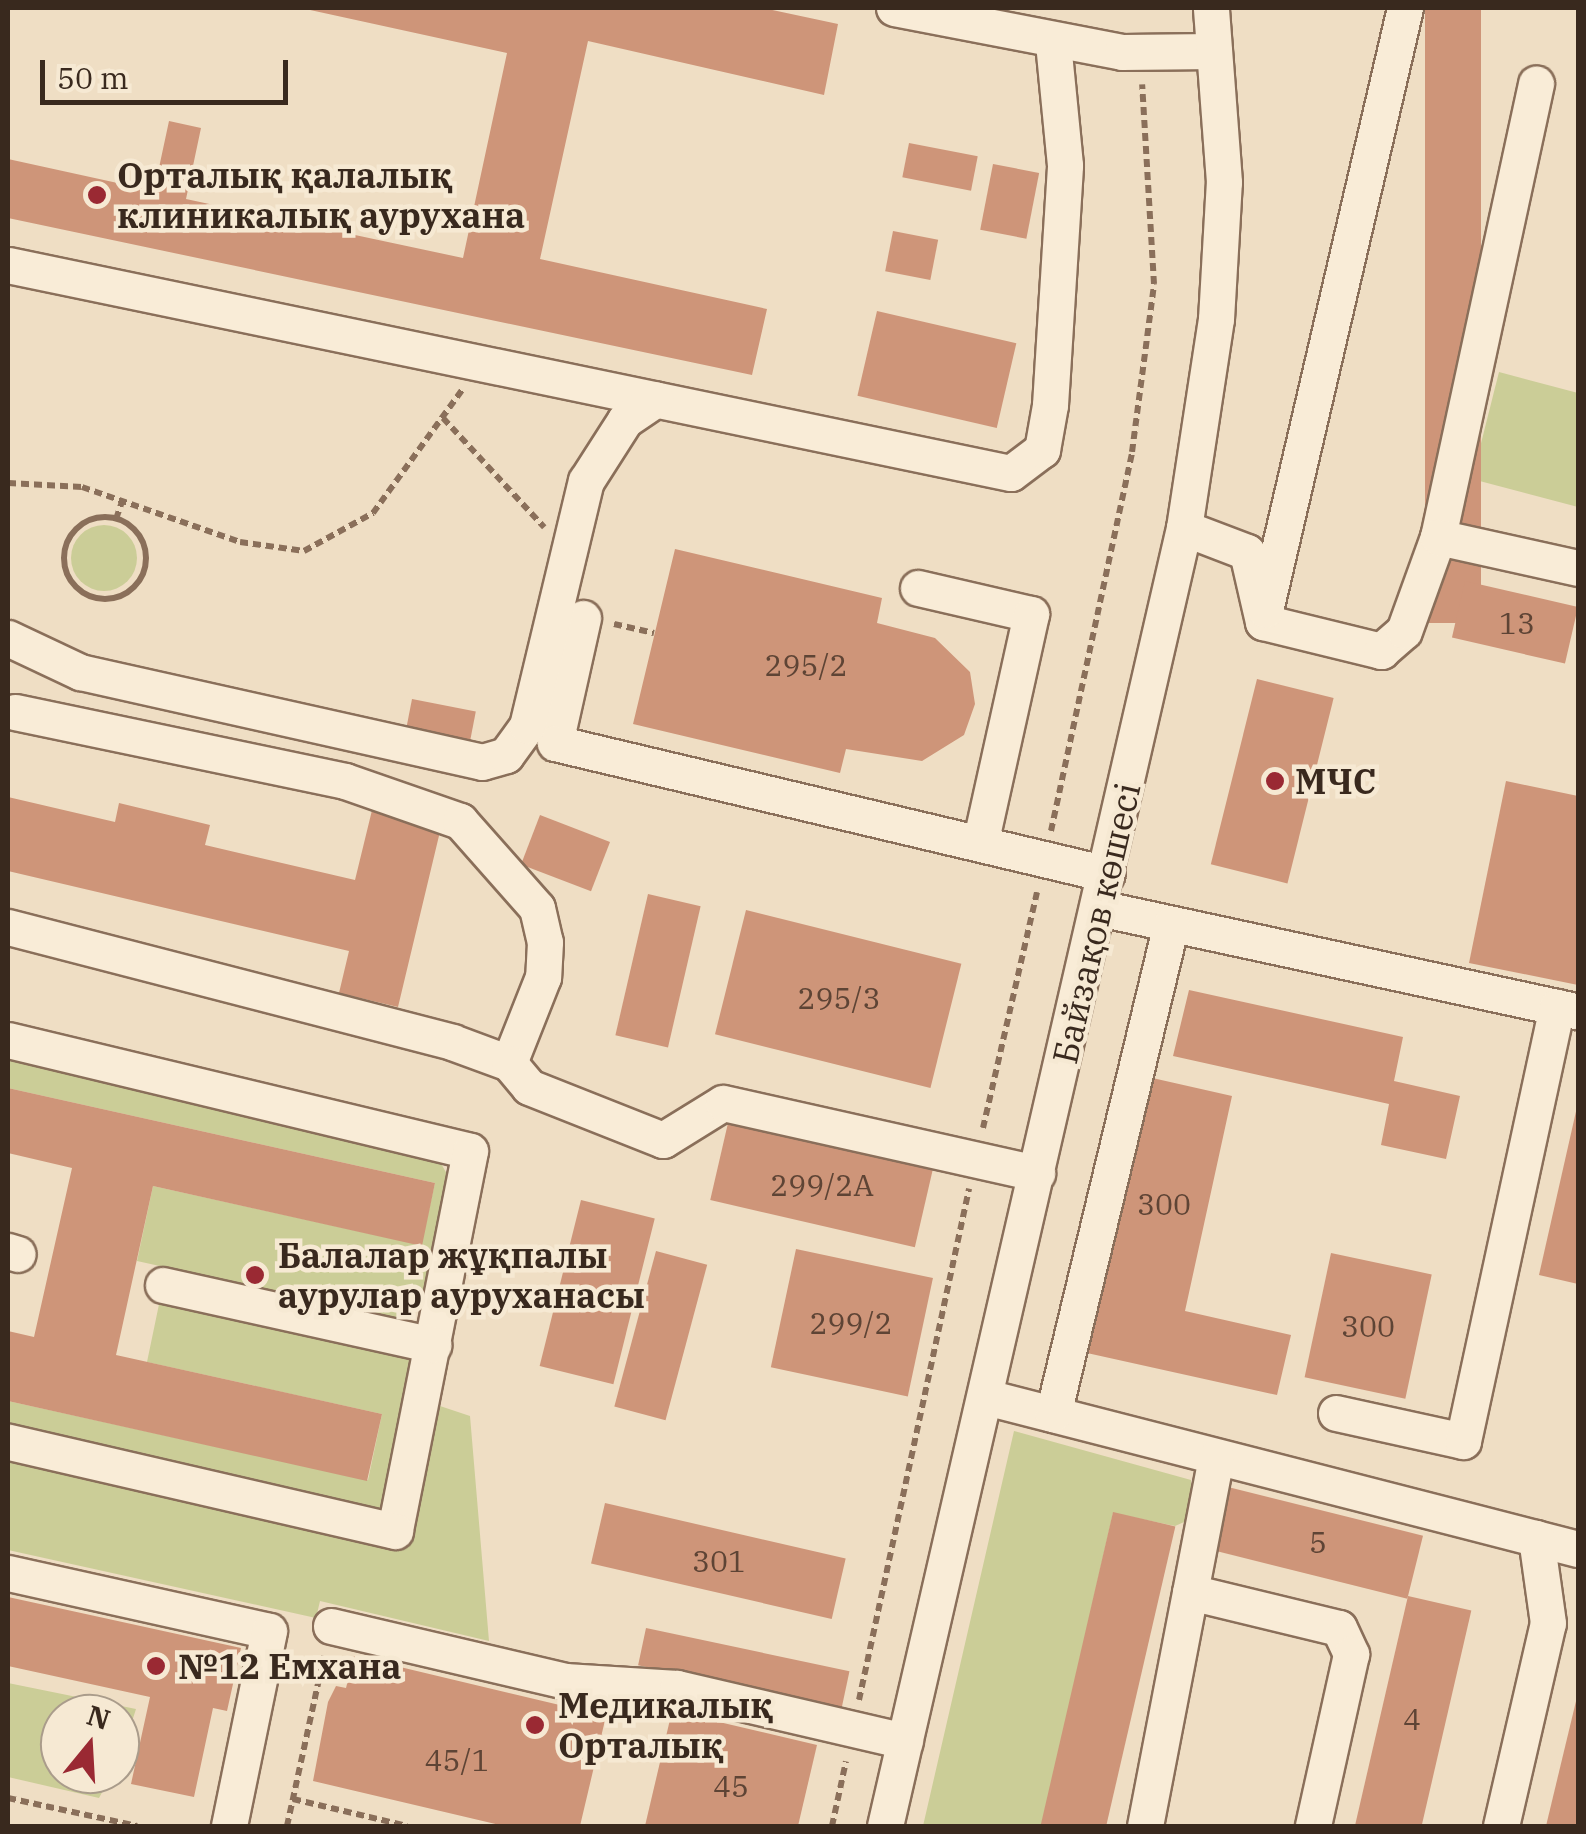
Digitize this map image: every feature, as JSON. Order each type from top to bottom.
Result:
[{"type":"street","points":[[894,8],[1053,42],[1140,54],[1214,52]]},
{"type":"street","name":"Байзақов көшесі","points":[[885,1826],[1184,528],[1218,299],[1224,182],[1211,8]]},
{"type":"street","points":[[1262,622],[1406,8]]},
{"type":"street","points":[[8,264],[1011,473],[1042,450],[1065,165],[1053,42]]},
{"type":"street","points":[[1262,622],[1381,652],[1404,631],[1438,537],[1536,83]]},
{"type":"street","points":[[8,638],[80,672],[482,762],[521,744],[567,552],[604,448],[656,399]]},
{"type":"street","points":[[1184,528],[1247,552],[1262,622]]},
{"type":"street","points":[[1438,537],[1578,568]]},
{"type":"street","points":[[918,588],[1031,614],[981,839]]},
{"type":"street","points":[[583,618],[556,743],[1045,857],[1170,924],[1568,1009],[1463,1441],[1336,1413]]},
{"type":"street","points":[[15,712],[346,781],[460,822],[537,908],[545,942],[543,977],[509,1063]]},
{"type":"street","points":[[1053,1414],[1170,924]]},
{"type":"street","points":[[8,927],[509,1063],[529,1087],[663,1140],[723,1103],[976,1156],[1037,1173]]},
{"type":"street","points":[[8,1040],[470,1151],[396,1531],[8,1442]]},
{"type":"street","points":[[164,1285],[434,1345]]},
{"type":"street","points":[[986,1397],[1578,1549]]},
{"type":"street","points":[[1145,1826],[1216,1458]]},
{"type":"street","points":[[1501,1826],[1548,1623],[1536,1538]]},
{"type":"street","points":[[8,1573],[269,1631],[229,1826]]},
{"type":"street","points":[[1190,1592],[1338,1628],[1351,1654],[1314,1826]]},
{"type":"street","points":[[331,1626],[565,1680],[677,1688],[905,1741]]},
{"type":"path","points":[[832,1826],[1132,452],[1154,284],[1140,54]]},
{"type":"path","points":[[8,483],[123,499],[240,542],[304,551],[374,512],[478,362]]},
{"type":"path","points":[[442,418],[567,552]]},
{"type":"path","points":[[116,519],[123,499]]},
{"type":"path","points":[[116,519],[145,548],[142,576],[122,596],[94,598],[72,584],[64,548],[90,520],[116,519]]},
{"type":"path","points":[[287,1826],[331,1626]]},
{"type":"path","points":[[8,1798],[136,1826]]},
{"type":"path","points":[[293,1799],[407,1826]]},
{"type":"green space","points":[[1499,372],[1578,393],[1578,507],[1472,479]]},
{"type":"green space","points":[[104,525],[128,534],[137,558],[128,582],[104,591],[80,582],[71,558],[80,534]]},
{"type":"green space","points":[[8,1059],[438,1158],[448,1176],[438,1274],[405,1320],[137,1261],[153,1186],[421,1245],[435,1183],[8,1088]]},
{"type":"green space","points":[[163,1285],[433,1345],[422,1400],[470,1416],[489,1641],[320,1601],[316,1618],[8,1550],[8,1401],[368,1480],[382,1414],[147,1362]]},
{"type":"green space","points":[[1014,1431],[1191,1480],[1191,1519],[1175,1526],[1113,1513],[1042,1826],[923,1826]]},
{"type":"green space","points":[[8,1683],[62,1694],[40,1694],[40,1784],[8,1777]]},
{"type":"building","name":"Орталық қалалық клиникалық аурухана","points":[[301,8],[763,8],[838,24],[824,95],[588,41],[540,259],[767,309],[752,375],[8,218],[8,159],[154,191],[169,121],[201,128],[186,199],[463,258],[507,53]]},
{"type":"building","points":[[1425,8],[1481,8],[1481,623],[1425,623]]},
{"type":"building","points":[[909,143],[978,156],[971,191],[902,177]]},
{"type":"building","points":[[993,164],[1039,173],[1026,239],[980,230]]},
{"type":"building","points":[[893,231],[938,240],[930,280],[885,271]]},
{"type":"building","points":[[877,311],[1016,343],[997,428],[857,396]]},
{"type":"building","points":[[675,549],[882,598],[877,623],[935,638],[970,672],[975,704],[964,735],[922,761],[846,749],[840,773],[633,724]]},
{"type":"building","points":[[1465,581],[1578,607],[1565,664],[1452,638]]},
{"type":"building","name":"МЧС","points":[[1257,679],[1334,698],[1287,883],[1211,864]]},
{"type":"building","points":[[412,699],[476,711],[468,752],[404,739]]},
{"type":"building","points":[[1506,781],[1578,796],[1578,985],[1469,963]]},
{"type":"building","points":[[8,797],[115,822],[119,803],[210,825],[205,845],[355,880],[374,802],[443,819],[398,1007],[339,993],[349,951],[8,871]]},
{"type":"building","points":[[540,815],[610,842],[591,891],[521,864]]},
{"type":"building","points":[[648,894],[701,906],[668,1047],[615,1035]]},
{"type":"building","points":[[746,910],[961,964],[930,1088],[715,1034]]},
{"type":"building","points":[[1189,990],[1403,1037],[1394,1081],[1460,1096],[1446,1159],[1381,1145],[1389,1104],[1173,1056]]},
{"type":"building","points":[[1148,1077],[1232,1096],[1185,1311],[1291,1335],[1277,1395],[1087,1353]]},
{"type":"building","points":[[8,1088],[435,1183],[422,1246],[153,1186],[116,1355],[382,1414],[367,1481],[8,1401],[8,1331],[34,1337],[72,1168],[8,1153]]},
{"type":"building","points":[[1578,1107],[1578,1284],[1539,1275]]},
{"type":"building","points":[[728,1123],[933,1170],[915,1247],[710,1200]]},
{"type":"building","points":[[581,1200],[655,1218],[613,1384],[540,1366]]},
{"type":"building","points":[[796,1249],[933,1278],[908,1396],[771,1367]]},
{"type":"building","points":[[656,1251],[707,1265],[666,1420],[614,1407]]},
{"type":"building","points":[[1331,1253],[1432,1274],[1405,1399],[1305,1377]]},
{"type":"building","points":[[1228,1487],[1423,1536],[1407,1599],[1212,1550]]},
{"type":"building","points":[[605,1503],[846,1559],[832,1619],[591,1563]]},
{"type":"building","points":[[1113,1512],[1175,1526],[1106,1826],[1041,1826]]},
{"type":"building","points":[[1408,1596],[1471,1611],[1422,1826],[1355,1826]]},
{"type":"building","points":[[8,1597],[241,1648],[227,1711],[213,1708],[194,1797],[140,1786],[140,1743],[150,1697],[8,1666]]},
{"type":"building","points":[[646,1628],[849,1671],[842,1708],[638,1665]]},
{"type":"building","points":[[354,1656],[606,1716],[580,1826],[504,1826],[313,1781],[328,1702],[336,1686],[346,1688]]},
{"type":"building","points":[[1577,1697],[1578,1826],[1546,1826]]},
{"type":"building","points":[[672,1711],[817,1745],[798,1826],[645,1826]]},
{"type":"place","name":"Орталық қалалық клиникалық аурухана","points":[[97,195]]},
{"type":"place","name":"МЧС","points":[[1275,781]]},
{"type":"place","name":"Балалар жұқпалы аурулар ауруханасы","points":[[255,1275]]},
{"type":"place","name":"№12 Емхана","points":[[156,1666]]},
{"type":"place","name":"Медикалық Орталық","points":[[535,1725]]}]
